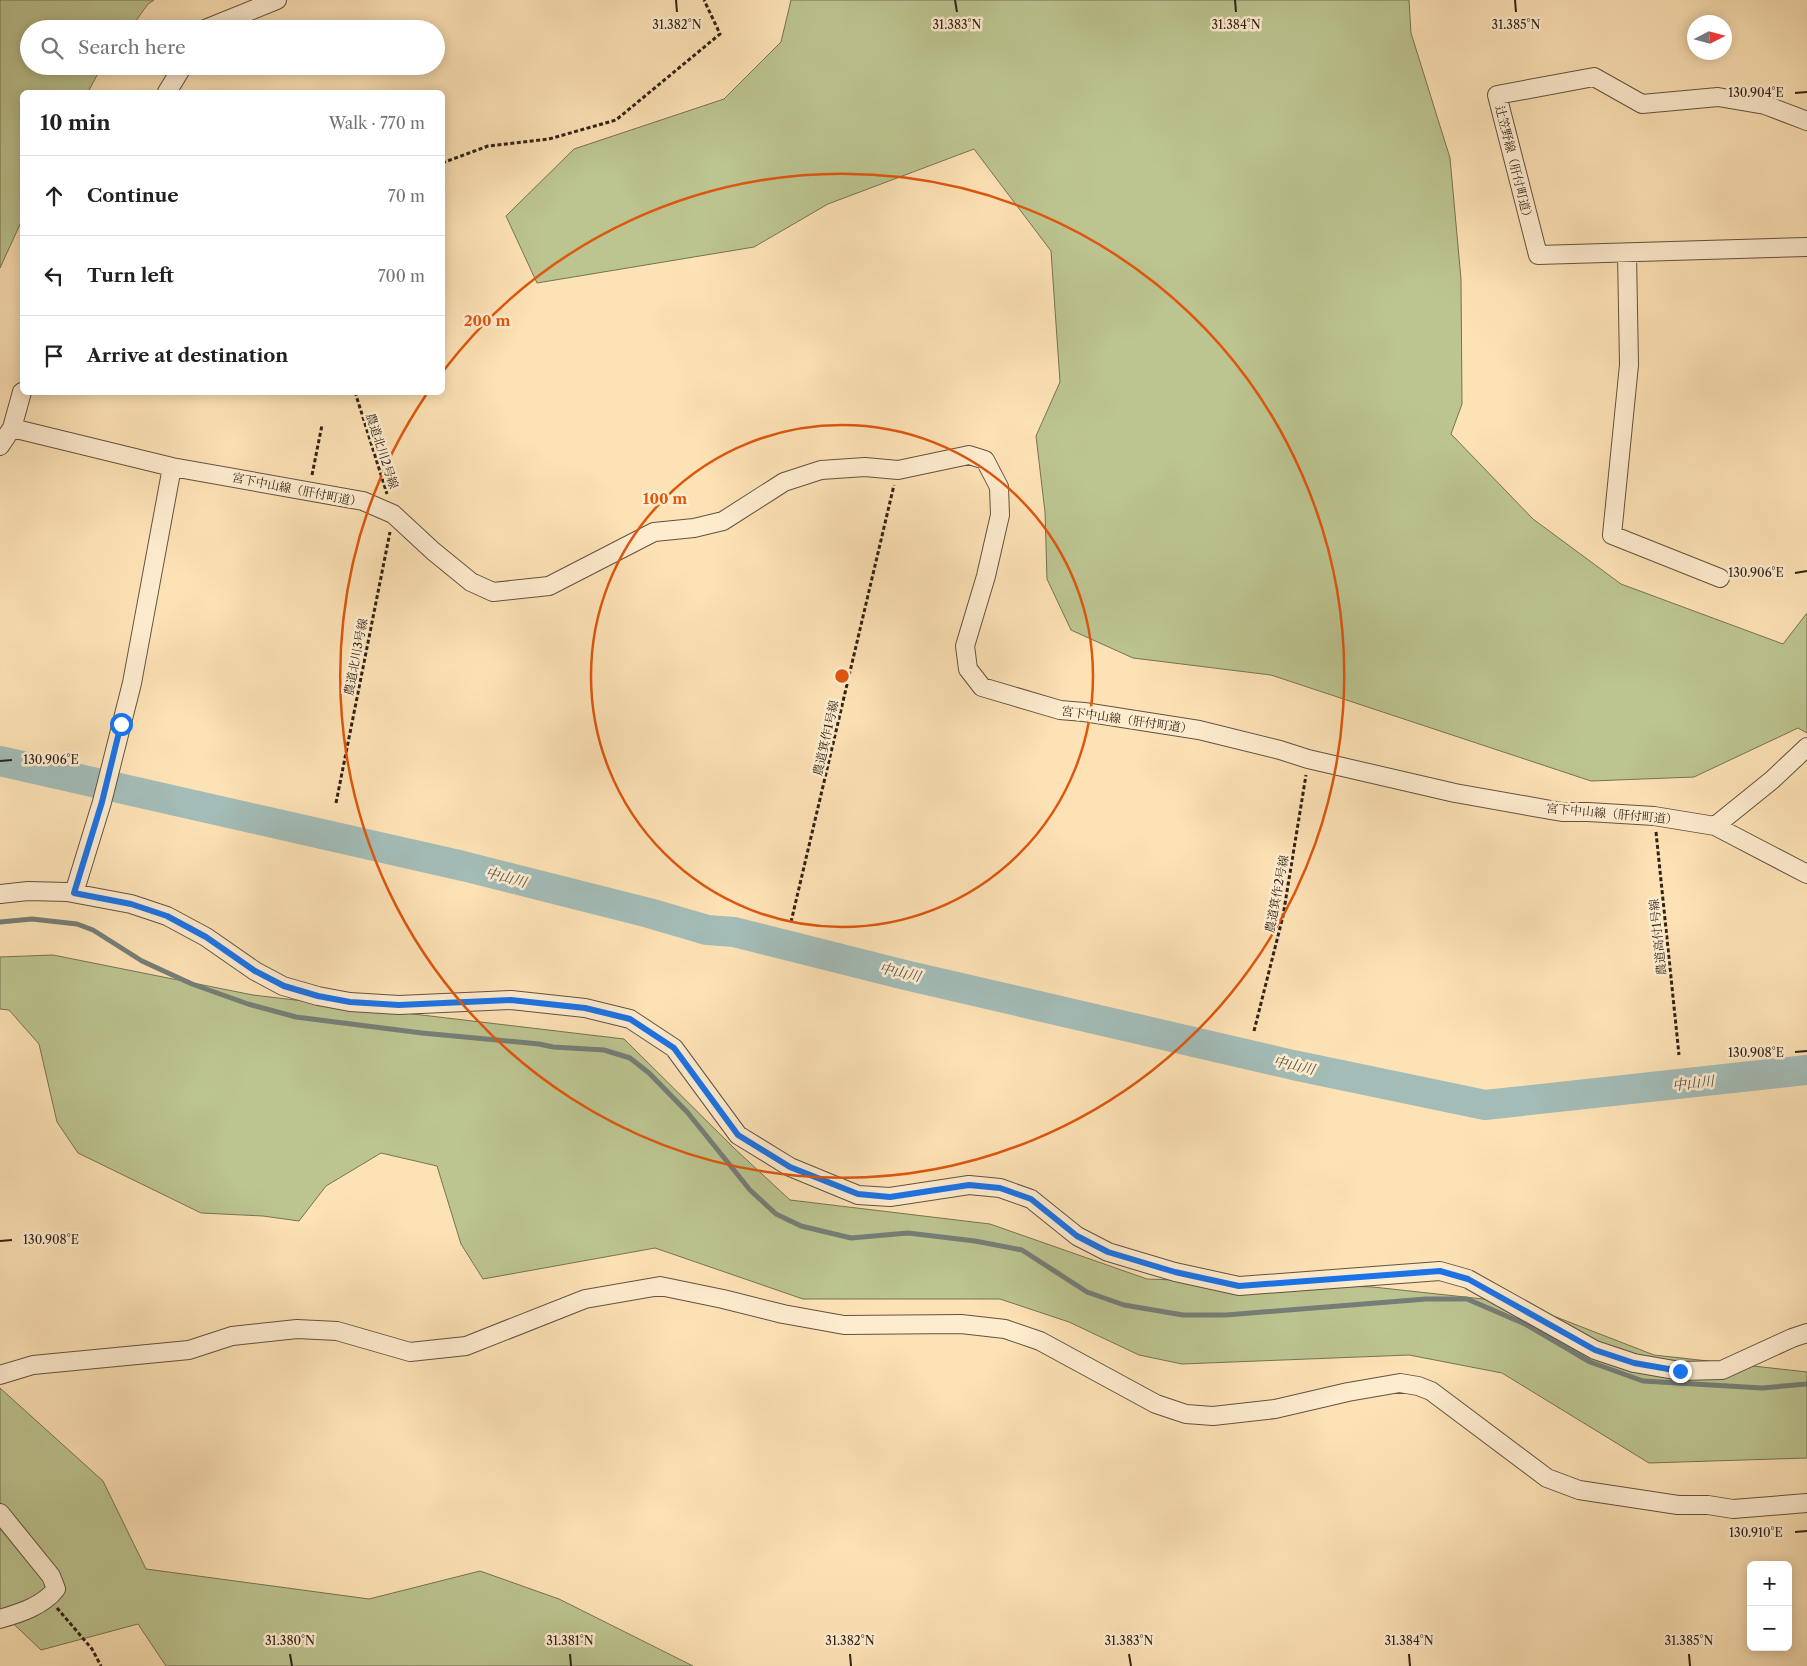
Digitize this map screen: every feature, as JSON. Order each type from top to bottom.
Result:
[{"type":"street","points":[[227,20],[277,0]]},
{"type":"street","points":[[169,90],[178,75]]},
{"type":"street","name":"辻笠野線（肝付町道）","points":[[1807,121],[1765,105],[1718,97],[1642,104],[1594,77],[1497,95],[1538,255],[1807,248]]},
{"type":"street","points":[[1627,253],[1629,365],[1612,535],[1720,578]]},
{"type":"street","points":[[0,446],[12,428],[21,395]]},
{"type":"street","name":"宮下中山線（肝付町道）","points":[[12,428],[172,467],[309,490],[363,502],[393,514],[433,551],[471,582],[493,592],[549,586],[654,532],[694,528],[723,521],[784,482],[821,470],[865,467],[898,470],[969,455],[985,460],[999,487],[1000,515],[986,576],[965,646],[968,669],[982,687],[1060,710],[1199,730],[1308,759],[1456,793],[1562,812],[1654,816],[1715,826],[1807,874]]},
{"type":"street","points":[[74,893],[102,802],[132,683],[172,467]]},
{"type":"street","points":[[1715,826],[1772,780],[1807,747]]},
{"type":"street","points":[[0,894],[28,891],[74,893],[131,904],[167,916],[206,937],[255,971],[284,986],[318,996],[350,1002],[399,1005],[511,1000],[585,1008],[630,1019],[674,1048],[738,1135],[790,1167],[858,1194],[890,1197],[969,1185],[1000,1188],[1031,1199],[1077,1236],[1108,1252],[1175,1272],[1239,1286],[1440,1271],[1468,1279],[1595,1350],[1634,1363],[1680,1371],[1722,1370],[1807,1333]]},
{"type":"street","points":[[0,1376],[33,1365],[189,1350],[232,1336],[298,1329],[337,1331],[410,1352],[466,1346],[584,1299],[660,1286],[783,1314],[844,1325],[961,1324],[1005,1329],[1040,1341],[1156,1404],[1186,1414],[1213,1416],[1275,1409],[1348,1392],[1400,1383],[1418,1386],[1431,1391],[1547,1478],[1578,1490],[1678,1505],[1708,1505],[1733,1509],[1807,1502]]},
{"type":"street","points":[[0,1513],[51,1576],[56,1589],[49,1598],[32,1608],[0,1619]]},
{"type":"path","points":[[445,162],[488,146],[549,139],[616,120],[720,34],[704,0]]},
{"type":"path","name":"農道北川2号線","points":[[356,395],[393,514]]},
{"type":"path","points":[[309,490],[322,425]]},
{"type":"path","name":"農道箕作1号線","points":[[791,922],[898,470]]},
{"type":"path","name":"農道北川3号線","points":[[336,803],[393,514]]},
{"type":"path","name":"農道箕作2号線","points":[[1254,1031],[1283,916],[1308,759]]},
{"type":"path","name":"農道高付1号線","points":[[1654,816],[1679,1055]]},
{"type":"path","points":[[49,1598],[92,1650],[101,1666]]},
{"type":"green space","points":[[0,0],[154,0],[148,4],[136,20],[20,20],[20,75],[97,75],[89,90],[20,90],[20,224],[0,268]]},
{"type":"green space","points":[[791,0],[1409,0],[1411,33],[1450,158],[1461,279],[1462,404],[1451,434],[1533,519],[1621,584],[1783,644],[1807,613],[1807,733],[1798,728],[1694,777],[1591,781],[1271,675],[1133,658],[1071,630],[1047,579],[1045,512],[1036,436],[1060,382],[1051,251],[974,149],[828,204],[754,247],[537,283],[506,216],[574,149],[724,99],[781,42]]},
{"type":"green space","points":[[53,955],[253,995],[624,1039],[735,1149],[790,1200],[990,1224],[1147,1279],[1373,1287],[1520,1303],[1654,1355],[1807,1372],[1807,1458],[1649,1463],[1502,1373],[1409,1355],[1182,1364],[1139,1355],[1069,1322],[1000,1299],[803,1299],[655,1248],[483,1279],[461,1244],[437,1166],[381,1153],[326,1186],[299,1221],[263,1216],[201,1213],[78,1153],[57,1122],[39,1044],[9,1010],[0,1009],[0,957]]},
{"type":"green space","points":[[0,1388],[103,1481],[146,1569],[369,1599],[480,1571],[559,1599],[693,1666],[166,1666],[138,1624],[41,1650],[0,1611]]},
{"type":"waterway","name":"中山川","points":[[0,761],[463,866],[649,913],[707,930],[734,932],[905,975],[1293,1065],[1485,1105],[1807,1070]]},
{"type":"waterway","points":[[0,922],[32,919],[77,924],[93,930],[142,961],[192,984],[248,1004],[296,1017],[422,1033],[553,1047],[604,1050],[630,1058],[649,1073],[688,1113],[750,1190],[776,1214],[801,1226],[851,1238],[908,1233],[975,1241],[1022,1250],[1087,1292],[1124,1305],[1183,1315],[1226,1315],[1426,1299],[1467,1299],[1525,1324],[1590,1362],[1643,1381],[1762,1388],[1807,1384]]},
{"type":"route","points":[[121,724],[102,802],[74,893],[131,904],[167,916],[206,937],[255,971],[284,986],[318,996],[350,1002],[399,1005],[511,1000],[585,1008],[630,1019],[674,1048],[738,1135],[790,1167],[858,1194],[890,1197],[969,1185],[1000,1188],[1031,1199],[1077,1236],[1108,1252],[1175,1272],[1239,1286],[1440,1271],[1468,1279],[1595,1350],[1634,1363],[1680,1371]]}]
